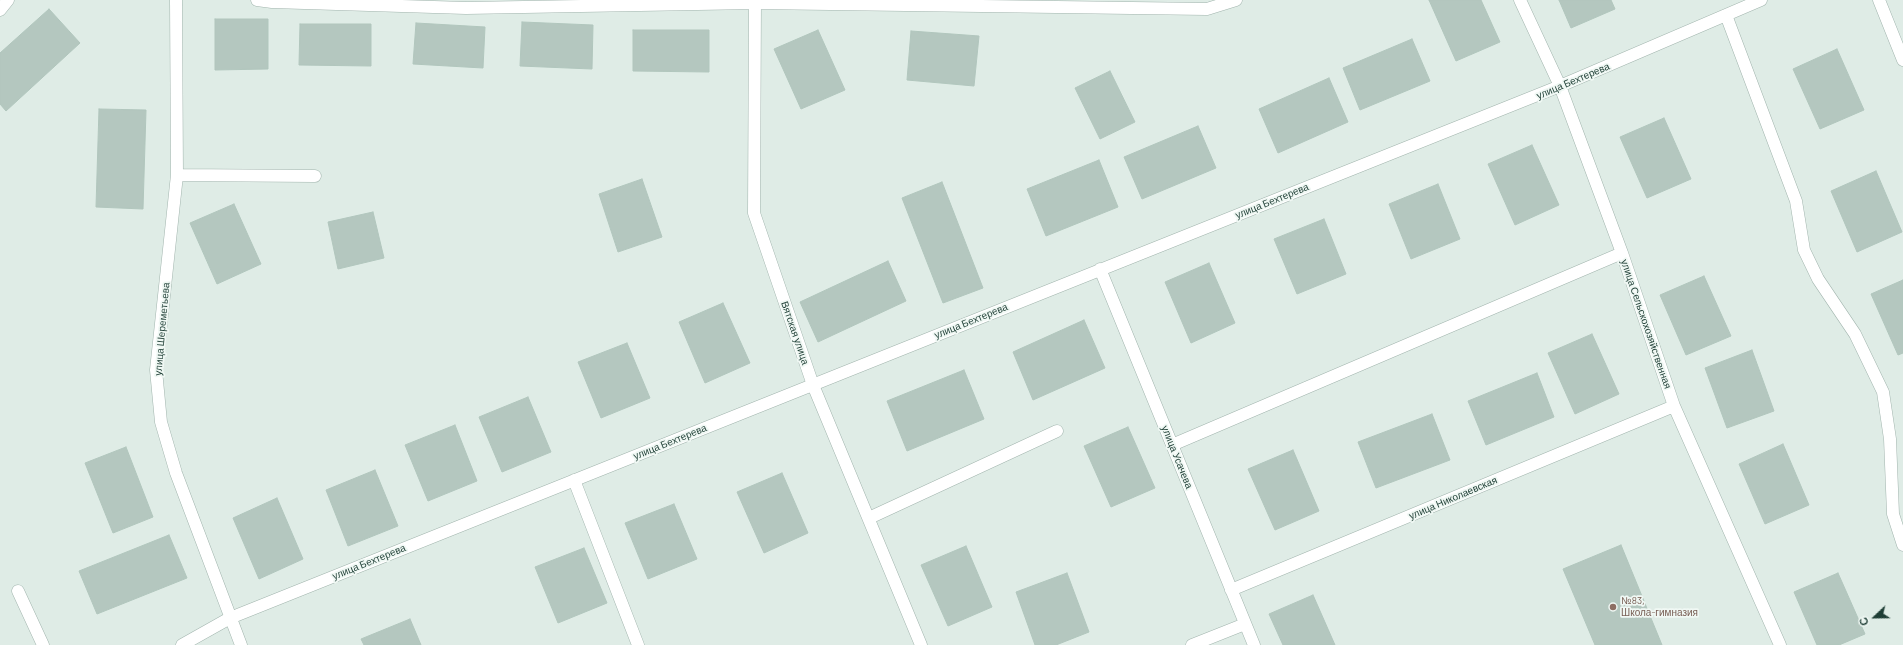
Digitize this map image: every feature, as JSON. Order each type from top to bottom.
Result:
[{"type":"street","points":[[0,10],[8,0]]},
{"type":"street","name":"улица Шереметьева","points":[[176,0],[177,175],[156,370],[161,422],[176,473],[241,645]]},
{"type":"street","points":[[257,0],[272,2],[466,8],[755,2],[1207,9],[1236,0]]},
{"type":"street","name":"улица Сельскохозяйственная","points":[[1520,0],[1560,86],[1622,253],[1674,406],[1780,645]]},
{"type":"street","name":"улица Бехтерева","points":[[182,645],[230,618],[1560,86],[1761,0]]},
{"type":"street","points":[[1879,0],[1903,60]]},
{"type":"street","name":"Вятская улица","points":[[755,2],[754,213],[813,385],[921,645]]},
{"type":"street","points":[[1726,15],[1796,202],[1804,250],[1818,278],[1855,334],[1883,392],[1890,439],[1894,514],[1903,545]]},
{"type":"street","points":[[177,175],[315,176]]},
{"type":"street","points":[[1172,445],[1622,253]]},
{"type":"street","name":"улица Усачева","points":[[1100,270],[1254,645]]},
{"type":"street","name":"улица Николаевская","points":[[1231,590],[1674,406]]},
{"type":"street","points":[[869,518],[1057,431]]},
{"type":"street","points":[[574,480],[638,645]]},
{"type":"street","points":[[18,591],[43,645]]},
{"type":"street","points":[[1192,645],[1245,624]]},
{"type":"building","points":[[1429,0],[1481,0],[1500,42],[1456,61]]},
{"type":"building","points":[[1559,0],[1611,0],[1615,9],[1571,28]]},
{"type":"building","points":[[49,9],[80,43],[6,111],[0,104],[0,53]]},
{"type":"building","points":[[215,19],[268,19],[268,69],[215,70]]},
{"type":"building","points":[[522,22],[593,25],[592,69],[520,66]]},
{"type":"building","points":[[416,23],[485,27],[483,68],[413,64]]},
{"type":"building","points":[[300,24],[371,24],[371,66],[299,65]]},
{"type":"building","points":[[633,30],[709,30],[709,72],[633,71]]},
{"type":"building","points":[[818,30],[845,90],[801,109],[774,49]]},
{"type":"building","points":[[911,31],[979,36],[974,86],[907,80]]},
{"type":"building","points":[[1412,39],[1430,81],[1360,110],[1343,68]]},
{"type":"building","points":[[1837,49],[1864,110],[1820,129],[1793,69]]},
{"type":"building","points":[[1110,71],[1135,122],[1100,139],[1075,88]]},
{"type":"building","points":[[1329,78],[1348,122],[1278,153],[1259,109]]},
{"type":"building","points":[[99,109],[146,110],[143,209],[96,207]]},
{"type":"building","points":[[1664,118],[1691,179],[1647,198],[1620,137]]},
{"type":"building","points":[[1198,126],[1216,168],[1142,199],[1124,157]]},
{"type":"building","points":[[1532,145],[1559,205],[1515,225],[1488,164]]},
{"type":"building","points":[[1099,160],[1118,207],[1046,236],[1027,189]]},
{"type":"building","points":[[1876,171],[1902,232],[1857,252],[1831,191]]},
{"type":"building","points":[[642,179],[662,237],[618,252],[599,194]]},
{"type":"building","points":[[942,182],[983,288],[943,303],[902,198]]},
{"type":"building","points":[[1438,184],[1460,239],[1411,259],[1389,204]]},
{"type":"building","points":[[234,204],[261,264],[217,284],[190,223]]},
{"type":"building","points":[[373,212],[384,258],[338,269],[328,222]]},
{"type":"building","points":[[1324,219],[1346,274],[1297,294],[1274,239]]},
{"type":"building","points":[[888,261],[906,301],[818,342],[800,302]]},
{"type":"building","points":[[1209,263],[1235,323],[1191,343],[1165,282]]},
{"type":"building","points":[[1704,276],[1731,336],[1686,355],[1660,295]]},
{"type":"building","points":[[1903,280],[1903,353],[1898,355],[1871,294]]},
{"type":"building","points":[[723,303],[750,363],[705,383],[679,322]]},
{"type":"building","points":[[1084,320],[1105,368],[1033,400],[1013,352]]},
{"type":"building","points":[[1592,334],[1619,394],[1575,414],[1548,353]]},
{"type":"building","points":[[627,343],[650,398],[601,418],[578,362]]},
{"type":"building","points":[[1752,350],[1774,411],[1727,428],[1705,368]]},
{"type":"building","points":[[964,370],[984,419],[907,451],[887,401]]},
{"type":"building","points":[[1537,373],[1554,417],[1486,445],[1468,401]]},
{"type":"building","points":[[528,397],[551,452],[502,472],[479,417]]},
{"type":"building","points":[[1432,414],[1450,460],[1376,488],[1358,442]]},
{"type":"building","points":[[455,425],[477,481],[428,501],[405,445]]},
{"type":"building","points":[[1128,427],[1155,488],[1111,507],[1084,446]]},
{"type":"building","points":[[1783,444],[1809,505],[1765,524],[1739,464]]},
{"type":"building","points":[[126,447],[153,517],[113,533],[85,463]]},
{"type":"building","points":[[1293,450],[1319,511],[1275,530],[1248,469]]},
{"type":"building","points":[[375,470],[398,526],[348,546],[326,490]]},
{"type":"building","points":[[782,473],[808,533],[764,553],[737,492]]},
{"type":"building","points":[[277,498],[303,559],[259,579],[233,518]]},
{"type":"building","points":[[674,504],[697,559],[648,579],[625,523]]},
{"type":"building","points":[[169,535],[187,578],[97,614],[79,571]]},
{"type":"building","name":"№83, Школа-гимназия","points":[[1621,545],[1662,645],[1595,645],[1563,569]]},
{"type":"building","points":[[966,546],[992,607],[948,626],[921,565]]},
{"type":"building","points":[[584,548],[607,603],[558,623],[535,567]]},
{"type":"building","points":[[1067,573],[1089,632],[1056,645],[1035,645],[1016,592]]},
{"type":"building","points":[[1838,573],[1865,634],[1839,645],[1817,645],[1794,592]]},
{"type":"building","points":[[1313,595],[1335,645],[1283,645],[1269,614]]},
{"type":"building","points":[[410,619],[421,645],[364,645],[361,639]]},
{"type":"place","name":"№83, Школа-гимназия","points":[[1613,607]]}]
